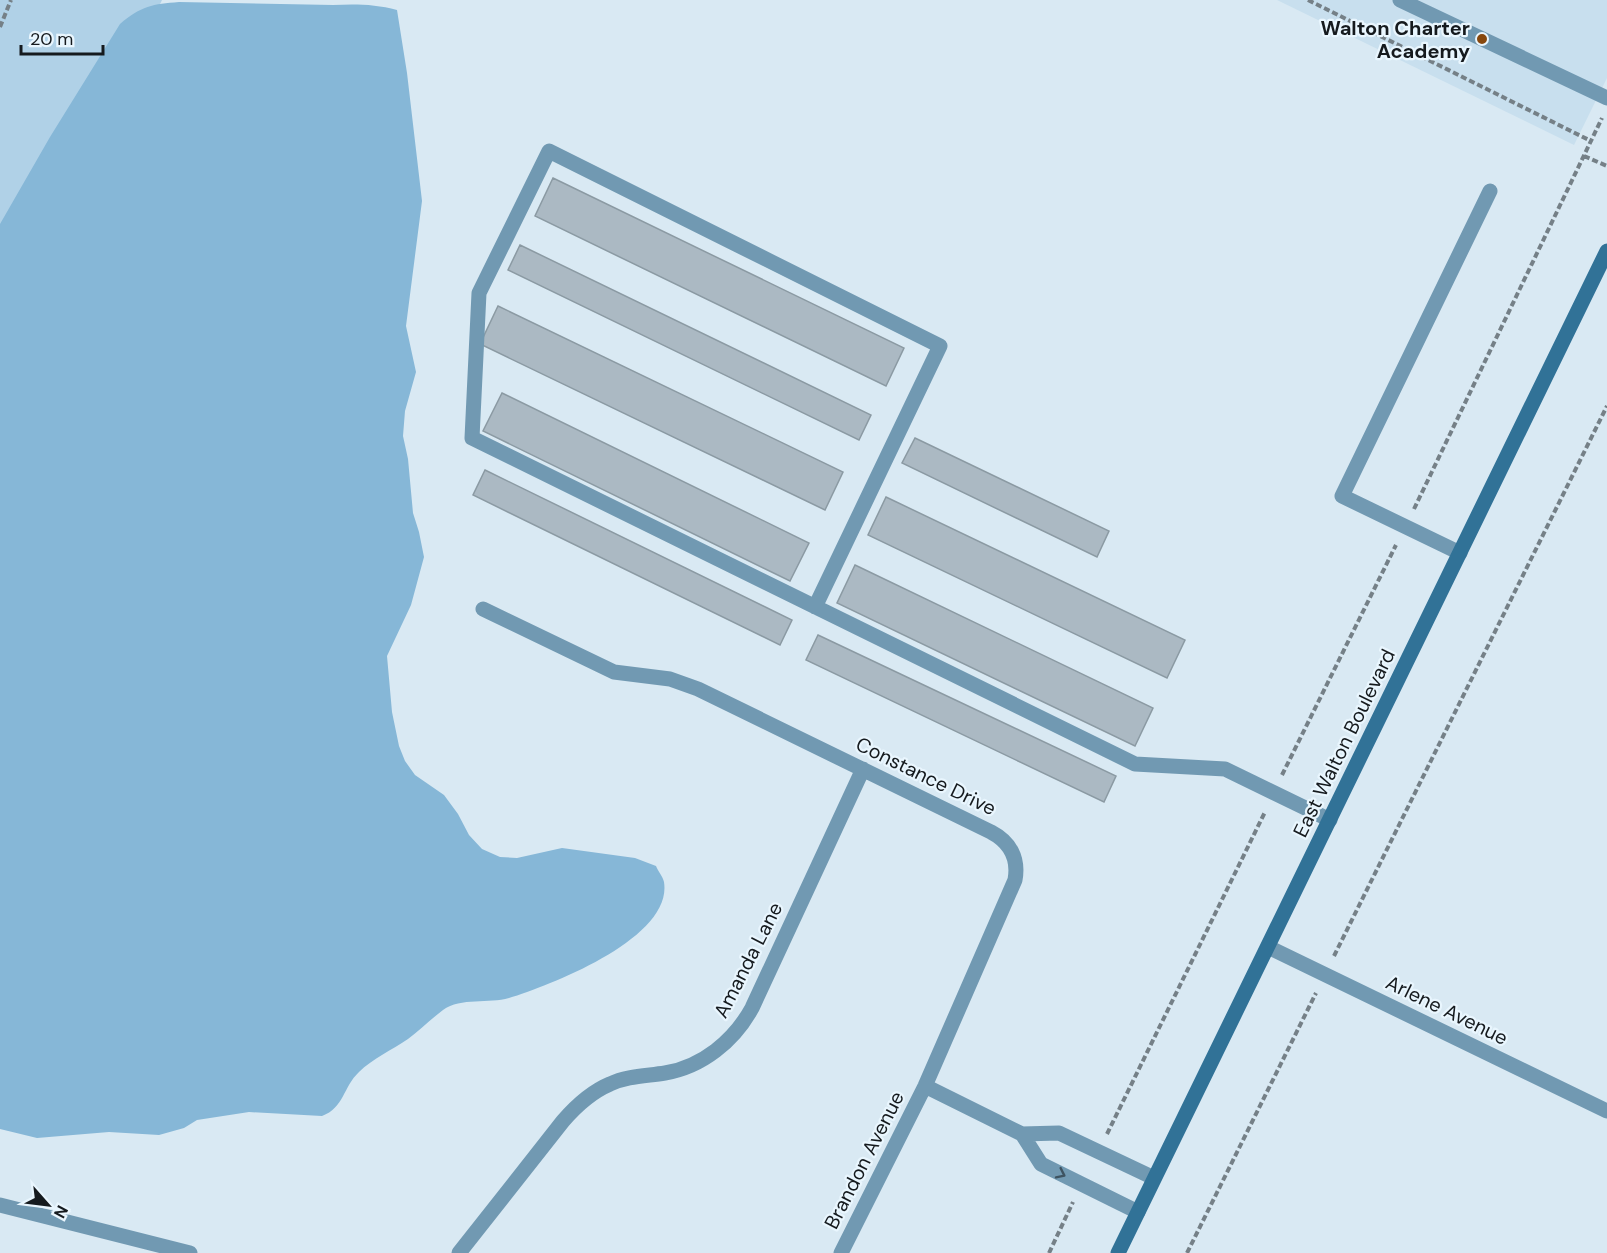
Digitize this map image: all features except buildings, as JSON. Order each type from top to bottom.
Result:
[{"type":"main road","name":"East Walton Boulevard","points":[[1118,1253],[1607,250]]},
{"type":"street","points":[[1400,0],[1607,98]]},
{"type":"street","points":[[815,607],[940,346],[549,151],[479,293],[472,438],[815,607],[1135,764],[1225,769],[1330,820]]},
{"type":"street","points":[[1460,553],[1342,496],[1490,191]]},
{"type":"street","name":"Constance Drive","points":[[483,609],[614,672],[659,677],[684,683],[998,836],[1009,846],[1016,866],[1015,880],[925,1086]]},
{"type":"street","name":"Amanda Lane","points":[[459,1253],[563,1121],[592,1093],[625,1078],[681,1070],[717,1050],[737,1031],[752,1008],[863,769]]},
{"type":"street","name":"Arlene Avenue","points":[[1268,947],[1607,1111]]},
{"type":"street","points":[[925,1086],[1022,1134],[1059,1133],[1154,1178]]},
{"type":"street","name":"Brandon Avenue","points":[[841,1253],[925,1086]]},
{"type":"street","points":[[1022,1134],[1041,1164],[1138,1212]]},
{"type":"street","points":[[0,1205],[190,1253]]},
{"type":"path","points":[[0,27],[11,0]]},
{"type":"path","points":[[1308,0],[1591,141]]},
{"type":"path","points":[[1099,1152],[1607,108]]},
{"type":"path","points":[[1584,156],[1607,166]]},
{"type":"path","points":[[1187,1253],[1607,406]]},
{"type":"path","points":[[1049,1253],[1082,1184]]},
{"type":"shaded area","points":[[0,0],[162,0],[9,321],[0,317]]},
{"type":"shaded area","name":"Walton Charter Academy","points":[[1277,0],[1607,0],[1607,78],[1574,145]]},
{"type":"shaded area","points":[[179,2],[357,5],[397,10],[422,201],[406,326],[416,372],[405,411],[403,436],[408,459],[413,513],[424,557],[411,605],[387,656],[392,712],[399,746],[405,761],[415,775],[444,795],[458,814],[469,835],[482,849],[500,857],[517,858],[562,848],[635,858],[656,866],[664,882],[662,903],[649,922],[630,940],[579,970],[509,998],[458,1003],[443,1010],[408,1039],[364,1067],[354,1078],[335,1108],[322,1116],[249,1112],[197,1120],[184,1128],[159,1135],[109,1132],[37,1138],[0,1129],[0,224],[50,137],[120,24],[134,13],[148,7]]},
{"type":"place","name":"Walton Charter Academy","points":[[1482,39]]}]
